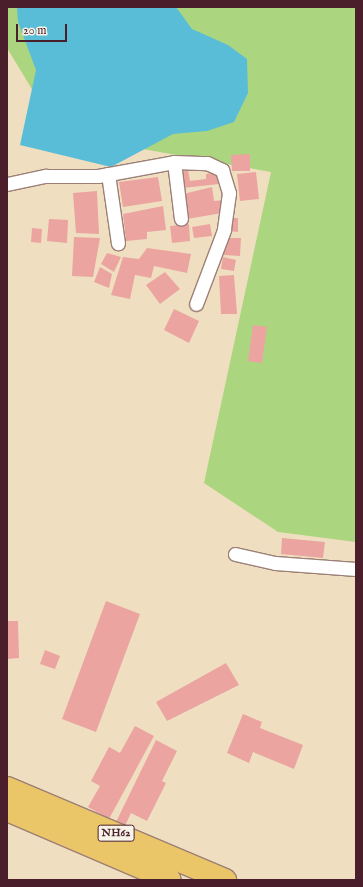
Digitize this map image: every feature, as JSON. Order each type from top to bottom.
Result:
[{"type":"highway","name":"NH62","points":[[7,788],[225,880]]},
{"type":"highway","name":"NH62","points":[[7,810],[170,880]]},
{"type":"street","points":[[174,162],[181,219]]},
{"type":"street","points":[[7,184],[46,176],[108,174],[174,162],[207,164],[222,170],[227,177],[229,193],[224,230],[196,304]]},
{"type":"street","points":[[108,174],[118,243]]},
{"type":"street","points":[[235,554],[275,563],[356,569]]},
{"type":"green space","points":[[7,7],[356,7],[356,542],[278,532],[204,483],[271,172],[59,134],[7,48]]},
{"type":"water","points":[[17,7],[176,7],[192,29],[228,45],[247,59],[248,93],[234,122],[207,131],[173,134],[111,167],[20,145],[36,70],[18,22]]},
{"type":"building","points":[[250,154],[250,171],[232,171],[231,155]]},
{"type":"building","points":[[188,170],[190,181],[206,179],[206,174],[217,172],[219,184],[183,188],[180,173]]},
{"type":"building","points":[[256,172],[259,199],[240,201],[237,174]]},
{"type":"building","points":[[158,177],[162,201],[123,207],[119,182]]},
{"type":"building","points":[[212,187],[214,201],[224,200],[222,213],[187,219],[183,194]]},
{"type":"building","points":[[97,191],[99,234],[76,233],[73,193]]},
{"type":"building","points":[[163,206],[166,230],[147,232],[147,239],[126,241],[123,214]]},
{"type":"building","points":[[229,218],[238,218],[238,232],[229,231]]},
{"type":"building","points":[[49,219],[68,220],[67,243],[47,241]]},
{"type":"building","points":[[189,224],[190,241],[172,243],[170,226]]},
{"type":"building","points":[[210,224],[212,236],[194,238],[192,227]]},
{"type":"building","points":[[32,228],[42,229],[41,243],[31,242]]},
{"type":"building","points":[[74,237],[100,238],[93,277],[72,276]]},
{"type":"building","points":[[225,238],[241,238],[240,256],[224,255]]},
{"type":"building","points":[[147,248],[191,254],[187,273],[154,266],[151,278],[135,275],[130,299],[111,295],[123,257],[139,259]]},
{"type":"building","points":[[107,253],[121,257],[114,272],[101,264]]},
{"type":"building","points":[[223,257],[236,260],[234,271],[221,269]]},
{"type":"building","points":[[100,267],[112,274],[109,288],[94,282]]},
{"type":"building","points":[[165,272],[180,289],[160,304],[146,285]]},
{"type":"building","points":[[234,275],[237,314],[221,314],[219,276]]},
{"type":"building","points":[[174,309],[199,321],[189,343],[164,330]]},
{"type":"building","points":[[253,325],[267,327],[262,363],[248,361]]},
{"type":"building","points":[[282,538],[325,542],[323,558],[281,554]]},
{"type":"building","points":[[106,601],[140,614],[96,732],[62,719]]},
{"type":"building","points":[[7,621],[18,621],[19,658],[7,659]]},
{"type":"building","points":[[45,650],[60,656],[55,669],[40,664]]},
{"type":"building","points":[[226,663],[239,685],[167,721],[156,702]]},
{"type":"building","points":[[243,714],[262,722],[260,728],[303,745],[294,769],[253,752],[249,763],[227,753]]},
{"type":"building","points":[[135,726],[154,736],[109,819],[88,807],[100,786],[91,781],[109,747],[120,753]]},
{"type":"building","points":[[156,740],[177,751],[162,781],[166,783],[147,821],[131,813],[125,826],[116,822]]}]
